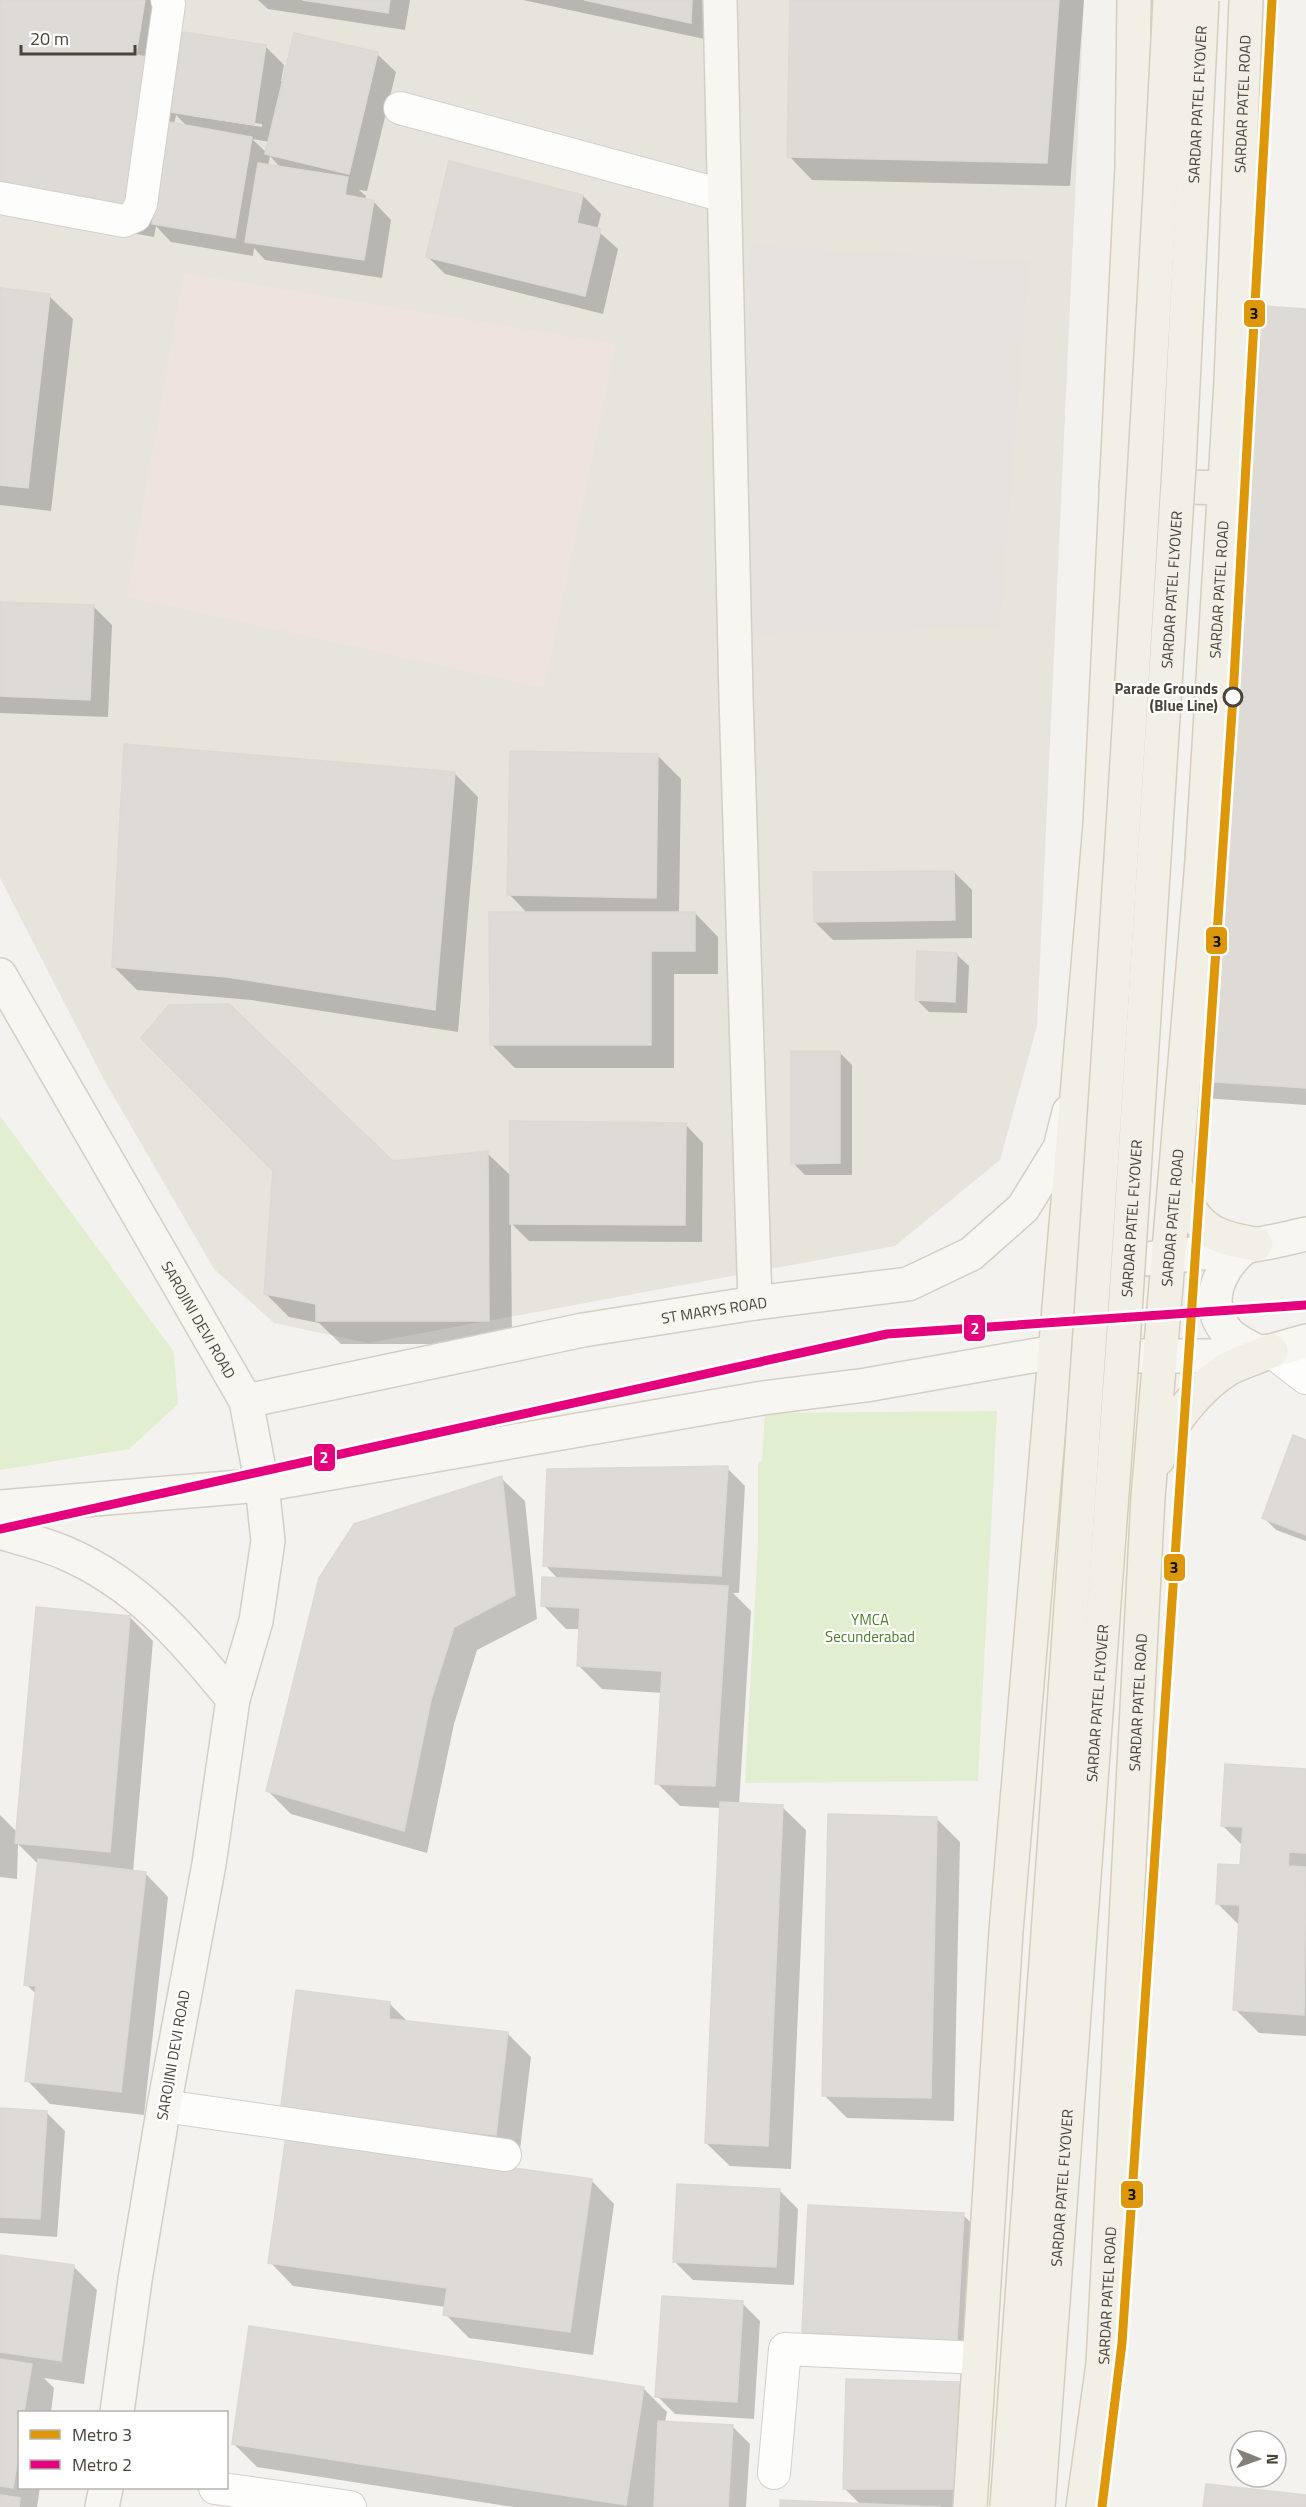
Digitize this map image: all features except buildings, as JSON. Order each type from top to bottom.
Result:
[{"type":"main road","points":[[720,0],[736,709],[755,1303]]},
{"type":"main road","points":[[970,2507],[1005,1943],[1100,825],[1132,166],[1134,0]]},
{"type":"main road","points":[[1007,2507],[1092,1318],[1147,463],[1170,0]]},
{"type":"main road","name":"SARDAR PATEL FLYOVER","points":[[1038,2507],[1123,1341],[1179,466],[1202,0]]},
{"type":"main road","name":"SARDAR PATEL ROAD","points":[[1083,2507],[1103,2364],[1148,1497],[1202,862],[1225,488],[1246,0]]},
{"type":"main road","points":[[1116,485],[1225,488]]},
{"type":"main road","name":"SAROJINI DEVI ROAD","points":[[0,975],[246,1401],[262,1485],[268,1541],[256,1621],[233,1699],[209,1864],[164,2106],[135,2280],[117,2411]]},
{"type":"main road","name":"ST MARYS ROAD","points":[[246,1401],[583,1330],[755,1303],[908,1284],[971,1254],[1023,1208],[1060,1148],[1077,1080]]},
{"type":"main road","points":[[1072,1161],[1075,1190],[1092,1212],[1118,1223],[1146,1218],[1168,1199],[1175,1186],[1201,1225],[1226,1240],[1251,1245]]},
{"type":"main road","points":[[1062,1266],[1170,1257],[1306,1234]]},
{"type":"main road","points":[[1251,1245],[1232,1257],[1217,1280],[1215,1307],[1227,1332],[1265,1352]]},
{"type":"main road","points":[[1148,1497],[1161,1447],[1189,1403],[1228,1369],[1265,1352],[1306,1341]]},
{"type":"main road","points":[[0,1507],[262,1485],[763,1398],[866,1385],[1054,1352],[1160,1357],[1222,1356],[1265,1352]]},
{"type":"main road","points":[[1048,1432],[1058,1409],[1079,1393],[1104,1388],[1129,1397],[1146,1416],[1152,1441]]},
{"type":"main road","points":[[0,1532],[66,1553],[126,1587],[176,1631],[233,1699]]},
{"type":"main road","points":[[102,2507],[106,2489]]},
{"type":"street","points":[[0,198],[124,220],[135,216],[141,204],[169,4],[167,0]]},
{"type":"street","points":[[400,108],[725,196]]},
{"type":"street","points":[[1265,1352],[1306,1378]]},
{"type":"street","points":[[164,2106],[505,2156]]},
{"type":"street","points":[[774,2473],[785,2349],[979,2358]]},
{"type":"street","points":[[228,2489],[350,2507]]},
{"type":"shaded area","points":[[0,0],[1084,0],[1037,1026],[1000,1160],[895,1246],[368,1343],[274,1323],[214,1269],[103,1078],[0,878]]},
{"type":"shaded area","points":[[750,245],[1029,261],[1000,629],[745,634]]},
{"type":"shaded area","points":[[184,273],[616,344],[544,688],[127,597]]},
{"type":"green space","points":[[0,1116],[174,1352],[178,1404],[129,1449],[0,1470]]},
{"type":"green space","name":"YMCA Secunderabad","points":[[997,1411],[978,1781],[745,1783],[758,1543],[758,1462],[762,1461],[765,1413]]},
{"type":"metro line","name":"3","points":[[1102,2507],[1122,2343],[1233,697],[1272,0]]},
{"type":"metro line","name":"2","points":[[0,1529],[887,1334],[1306,1305]]},
{"type":"place","name":"Parade Grounds (Blue Line)","points":[[1233,697]]}]
